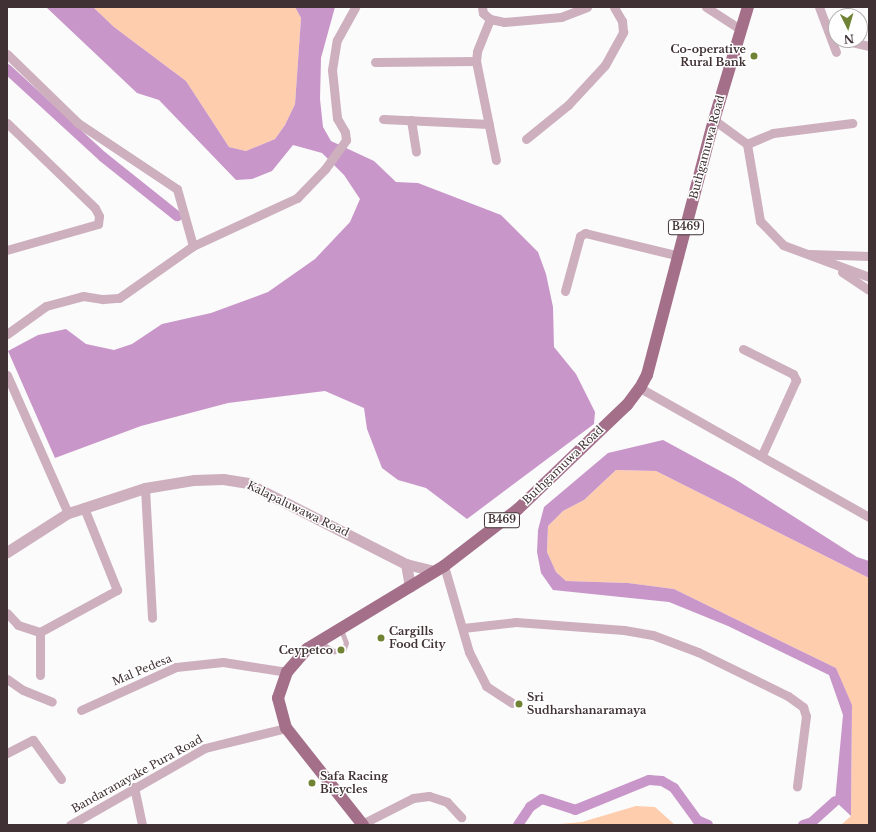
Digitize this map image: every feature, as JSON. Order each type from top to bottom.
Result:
[{"type":"main road","name":"Buthgamuwa Road","points":[[362,824],[286,728],[278,698],[287,672],[307,649],[439,568],[518,509],[640,388],[647,375],[714,120],[740,29],[748,7]]},
{"type":"street","points":[[7,334],[46,306],[83,296],[103,299],[118,298],[193,246],[298,198],[325,169],[346,140],[345,132],[337,118],[332,70],[337,40],[355,7]]},
{"type":"street","points":[[482,7],[483,13],[490,19],[504,22],[561,17],[587,7]]},
{"type":"street","points":[[526,139],[568,105],[605,65],[623,32],[622,21],[614,7]]},
{"type":"street","points":[[706,7],[740,29]]},
{"type":"street","points":[[818,7],[836,52]]},
{"type":"street","points":[[490,19],[477,52],[476,61],[496,160]]},
{"type":"street","points":[[7,54],[78,123],[177,189],[193,246]]},
{"type":"street","points":[[375,62],[476,61]]},
{"type":"street","points":[[383,119],[489,124]]},
{"type":"street","points":[[411,120],[416,152]]},
{"type":"street","points":[[714,120],[747,144],[760,221],[783,245],[801,253],[869,277]]},
{"type":"street","points":[[7,123],[94,208],[99,216],[98,224],[7,250]]},
{"type":"street","points":[[747,144],[773,133],[852,123]]},
{"type":"street","points":[[565,291],[580,236],[585,233],[678,256]]},
{"type":"street","points":[[801,253],[869,256]]},
{"type":"street","points":[[801,253],[806,258],[848,275],[869,290]]},
{"type":"street","points":[[743,349],[793,374],[796,380],[762,455]]},
{"type":"street","points":[[7,375],[68,513]]},
{"type":"street","points":[[640,388],[762,455],[869,517]]},
{"type":"street","name":"Kalapaluwawa Road","points":[[7,552],[68,513],[145,488],[194,480],[223,479],[247,483],[406,564],[439,568]]},
{"type":"street","points":[[145,488],[152,618]]},
{"type":"street","points":[[7,613],[18,625],[40,632],[117,590],[84,508]]},
{"type":"street","points":[[406,564],[410,587]]},
{"type":"street","points":[[439,568],[463,628],[469,652],[486,686],[512,703]]},
{"type":"street","points":[[463,628],[516,622],[624,630],[653,635],[698,652],[788,696],[803,707],[806,716],[797,786]]},
{"type":"street","points":[[40,632],[40,675]]},
{"type":"street","name":"Mal Pedesa","points":[[81,710],[176,667],[223,662],[287,672]]},
{"type":"street","points":[[7,679],[23,690],[52,702]]},
{"type":"street","name":"Bandaranayake Pura Road","points":[[70,825],[134,787],[205,748],[286,728]]},
{"type":"street","points":[[7,753],[33,740],[61,779]]},
{"type":"street","points":[[134,787],[142,825]]},
{"type":"street","points":[[362,824],[413,798],[429,796],[447,802],[461,817]]},
{"type":"lane","points":[[319,642],[334,651],[344,649],[346,643],[340,629]]},
{"type":"shaded area","points":[[46,7],[93,7],[114,27],[186,81],[229,147],[246,151],[275,139],[285,125],[295,104],[301,18],[295,7],[335,7],[321,58],[320,99],[323,127],[331,141],[374,161],[396,182],[418,183],[501,215],[538,252],[546,274],[553,307],[554,347],[576,374],[595,412],[594,424],[467,519],[426,488],[398,480],[382,468],[367,429],[364,408],[325,391],[228,403],[141,426],[55,458],[8,351],[38,335],[66,329],[86,344],[114,350],[132,344],[162,324],[211,313],[268,292],[315,259],[350,222],[360,199],[344,175],[322,153],[293,145],[272,171],[252,179],[236,180],[159,100],[137,93]]},
{"type":"shaded area","points":[[93,7],[295,7],[301,18],[295,104],[285,125],[275,139],[246,151],[229,147],[186,81],[114,27]]},
{"type":"shaded area","points":[[663,440],[735,479],[857,557],[869,561],[869,578],[656,471],[616,470],[584,500],[563,511],[548,526],[547,552],[556,572],[566,581],[628,583],[674,589],[836,668],[852,705],[851,816],[835,801],[843,715],[829,675],[728,626],[669,602],[553,590],[541,573],[537,552],[538,530],[544,507],[608,453]]},
{"type":"shaded area","points":[[616,470],[656,471],[869,578],[869,825],[841,825],[851,816],[852,706],[836,668],[674,589],[628,583],[566,581],[556,572],[547,552],[548,526],[563,511],[584,500]]},
{"type":"shaded area","points":[[636,806],[655,807],[675,825],[548,825],[582,822]]},
{"type":"waterway","points":[[7,69],[103,157],[177,216]]},
{"type":"waterway","points":[[518,825],[530,807],[542,799],[575,810],[649,780],[662,781],[674,788],[697,820],[708,825]]},
{"type":"waterway","points":[[803,825],[812,822],[835,801]]},
{"type":"place","name":"Co-operative Rural Bank","points":[[754,56]]},
{"type":"place","name":"Cargills Food City","points":[[381,638]]},
{"type":"place","name":"Ceypetco","points":[[341,650]]},
{"type":"place","name":"Sri Sudharshanaramaya","points":[[519,704]]},
{"type":"place","name":"Safa Racing Bicycles","points":[[312,783]]}]
